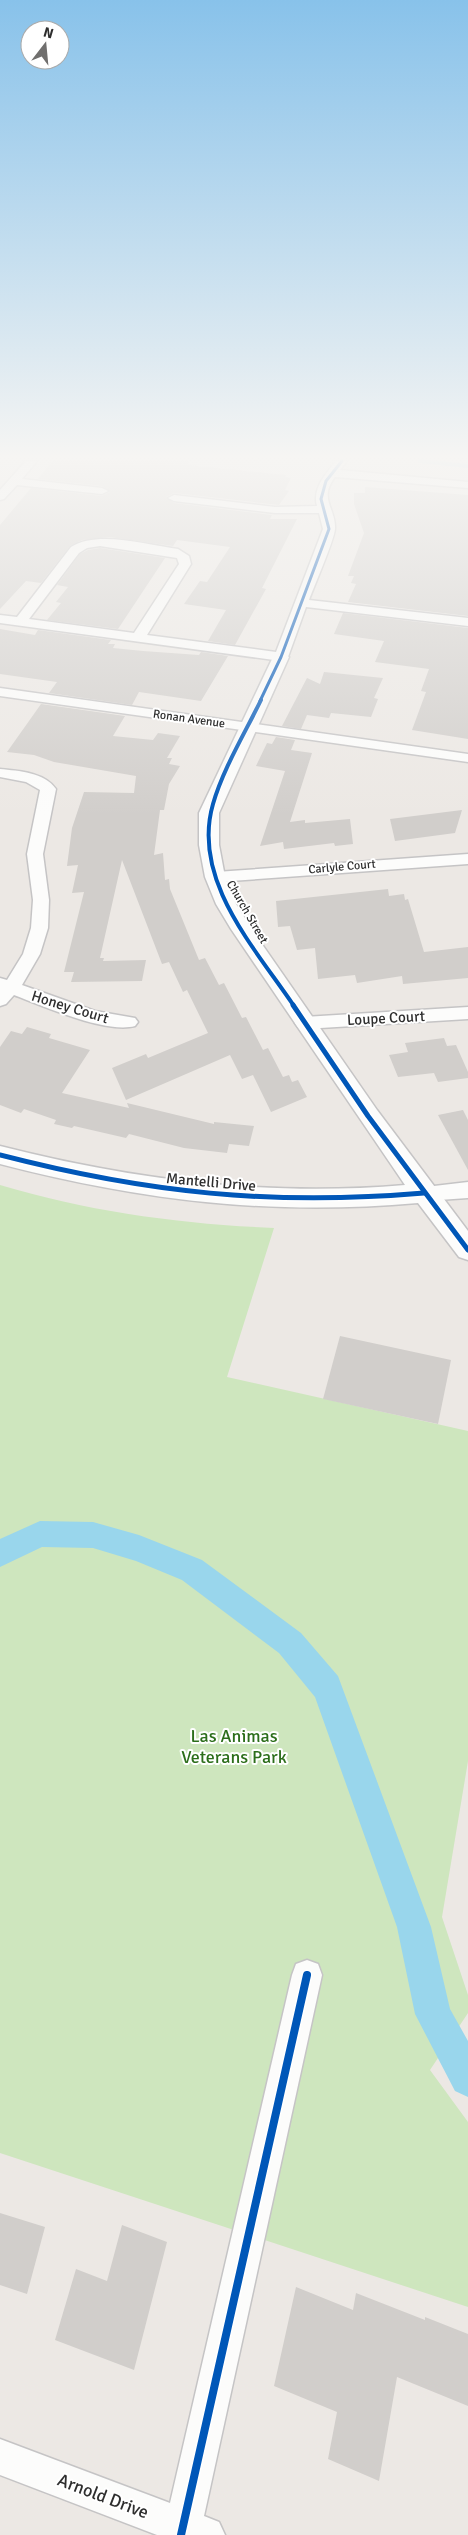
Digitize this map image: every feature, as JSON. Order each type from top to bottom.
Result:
[{"type":"street","points":[[20,622],[52,579]]},
{"type":"street","points":[[138,638],[175,579]]},
{"type":"street","name":"Church Street","points":[[311,579],[281,657],[209,813],[207,832],[216,877],[231,910],[304,1023],[424,1193],[468,1250]]},
{"type":"street","points":[[302,603],[468,622]]},
{"type":"street","points":[[0,619],[281,657]]},
{"type":"street","name":"Ronan Avenue","points":[[0,692],[468,758]]},
{"type":"street","points":[[0,773],[28,777],[41,782],[48,789],[35,854],[42,902],[37,940],[29,962],[4,991]]},
{"type":"street","name":"Carlyle Court","points":[[216,877],[468,858]]},
{"type":"street","name":"Honey Court","points":[[4,991],[93,1017],[129,1022]]},
{"type":"street","name":"Loupe Court","points":[[304,1023],[468,1013]]},
{"type":"street","name":"Mantelli Drive","points":[[0,1155],[105,1181],[202,1195],[331,1199],[424,1193]]},
{"type":"street","points":[[424,1193],[468,1190]]},
{"type":"street","points":[[189,2532],[307,1975]]},
{"type":"street","name":"Arnold Drive","points":[[0,2457],[189,2532]]},
{"type":"green space","name":"Las Animas Veterans Park","points":[[0,1185],[68,1203],[136,1215],[170,1220],[274,1228],[227,1377],[468,1431],[468,1761],[442,1917],[468,1995],[468,2013],[430,2070],[468,2122],[468,2307],[0,2153]]},
{"type":"building","points":[[0,579],[44,579],[41,583],[26,581],[0,609]]},
{"type":"building","points":[[61,579],[151,579],[118,629],[47,620],[61,603],[56,602],[68,587],[57,585]]},
{"type":"building","points":[[209,579],[266,579],[262,588],[266,589],[235,645],[208,641],[226,610],[184,604],[200,581],[207,582]]},
{"type":"building","points":[[353,579],[468,579],[468,616],[348,602],[356,584],[351,583]]},
{"type":"building","points":[[343,613],[468,628],[468,739],[412,730],[426,692],[421,691],[429,669],[375,662],[384,641],[334,634]]},
{"type":"building","points":[[0,629],[35,635],[38,630],[111,640],[108,644],[115,644],[113,648],[199,655],[201,652],[228,656],[201,701],[139,692],[132,705],[49,693],[57,682],[0,674]]},
{"type":"building","points":[[324,672],[383,678],[374,698],[378,699],[371,717],[331,713],[329,718],[307,715],[301,729],[282,726],[307,678],[320,684]]},
{"type":"building","points":[[41,704],[125,716],[113,736],[153,740],[158,733],[180,736],[167,758],[172,758],[169,764],[180,766],[169,784],[164,810],[160,810],[154,855],[163,853],[165,880],[169,879],[170,889],[199,960],[205,958],[219,985],[224,983],[242,1018],[246,1017],[263,1050],[268,1048],[283,1077],[289,1075],[292,1082],[298,1080],[307,1097],[271,1112],[253,1075],[242,1079],[230,1055],[126,1100],[112,1068],[146,1054],[148,1058],[208,1033],[187,990],[183,992],[169,962],[162,964],[122,860],[100,958],[104,958],[103,961],[146,960],[142,981],[71,982],[74,972],[64,972],[84,892],[72,893],[78,865],[67,866],[72,828],[84,792],[134,793],[136,776],[54,762],[34,755],[7,752]]},
{"type":"building","points":[[276,737],[295,740],[291,750],[312,753],[290,822],[305,820],[305,823],[350,819],[353,844],[335,846],[334,843],[284,849],[283,842],[260,846],[285,771],[256,766],[267,743],[272,744]]},
{"type":"building","points":[[462,810],[455,833],[395,841],[390,819]]},
{"type":"building","points":[[388,889],[389,896],[404,894],[405,900],[408,899],[424,952],[468,947],[468,978],[403,984],[402,976],[357,983],[355,975],[318,979],[315,948],[297,950],[290,926],[278,927],[276,901]]},
{"type":"building","points":[[27,1027],[51,1034],[49,1038],[90,1050],[62,1093],[129,1108],[127,1103],[214,1124],[214,1122],[254,1126],[249,1146],[229,1144],[227,1153],[184,1148],[129,1134],[126,1138],[74,1126],[72,1128],[54,1124],[56,1120],[24,1109],[21,1113],[0,1105],[0,1047],[11,1031],[22,1034]]},
{"type":"building","points":[[444,1038],[447,1046],[456,1045],[468,1072],[468,1078],[438,1082],[434,1073],[398,1077],[389,1055],[408,1052],[405,1043]]},
{"type":"building","points":[[463,1110],[468,1120],[468,1170],[438,1115]]},
{"type":"building","points":[[340,1336],[451,1360],[438,1424],[323,1399]]},
{"type":"building","points":[[0,2213],[45,2227],[27,2294],[0,2285]]},
{"type":"building","points":[[122,2225],[167,2242],[134,2370],[55,2340],[76,2269],[107,2281]]},
{"type":"building","points":[[296,2287],[353,2310],[356,2293],[425,2320],[425,2317],[468,2334],[468,2406],[397,2377],[379,2481],[328,2459],[337,2412],[274,2386]]},
{"type":"waterway","points":[[0,1553],[40,1534],[93,1535],[139,1548],[192,1570],[290,1643],[327,1687],[379,1826],[414,1927],[433,2014],[468,2078]]},
{"type":"cycle path","points":[[311,579],[281,657],[216,795],[210,815],[210,855],[220,889],[241,928],[368,1116],[468,1250]]},
{"type":"cycle path","points":[[0,1155],[105,1180],[210,1195],[317,1199],[370,1198],[424,1193]]},
{"type":"cycle path","points":[[181,2535],[307,1975]]}]
